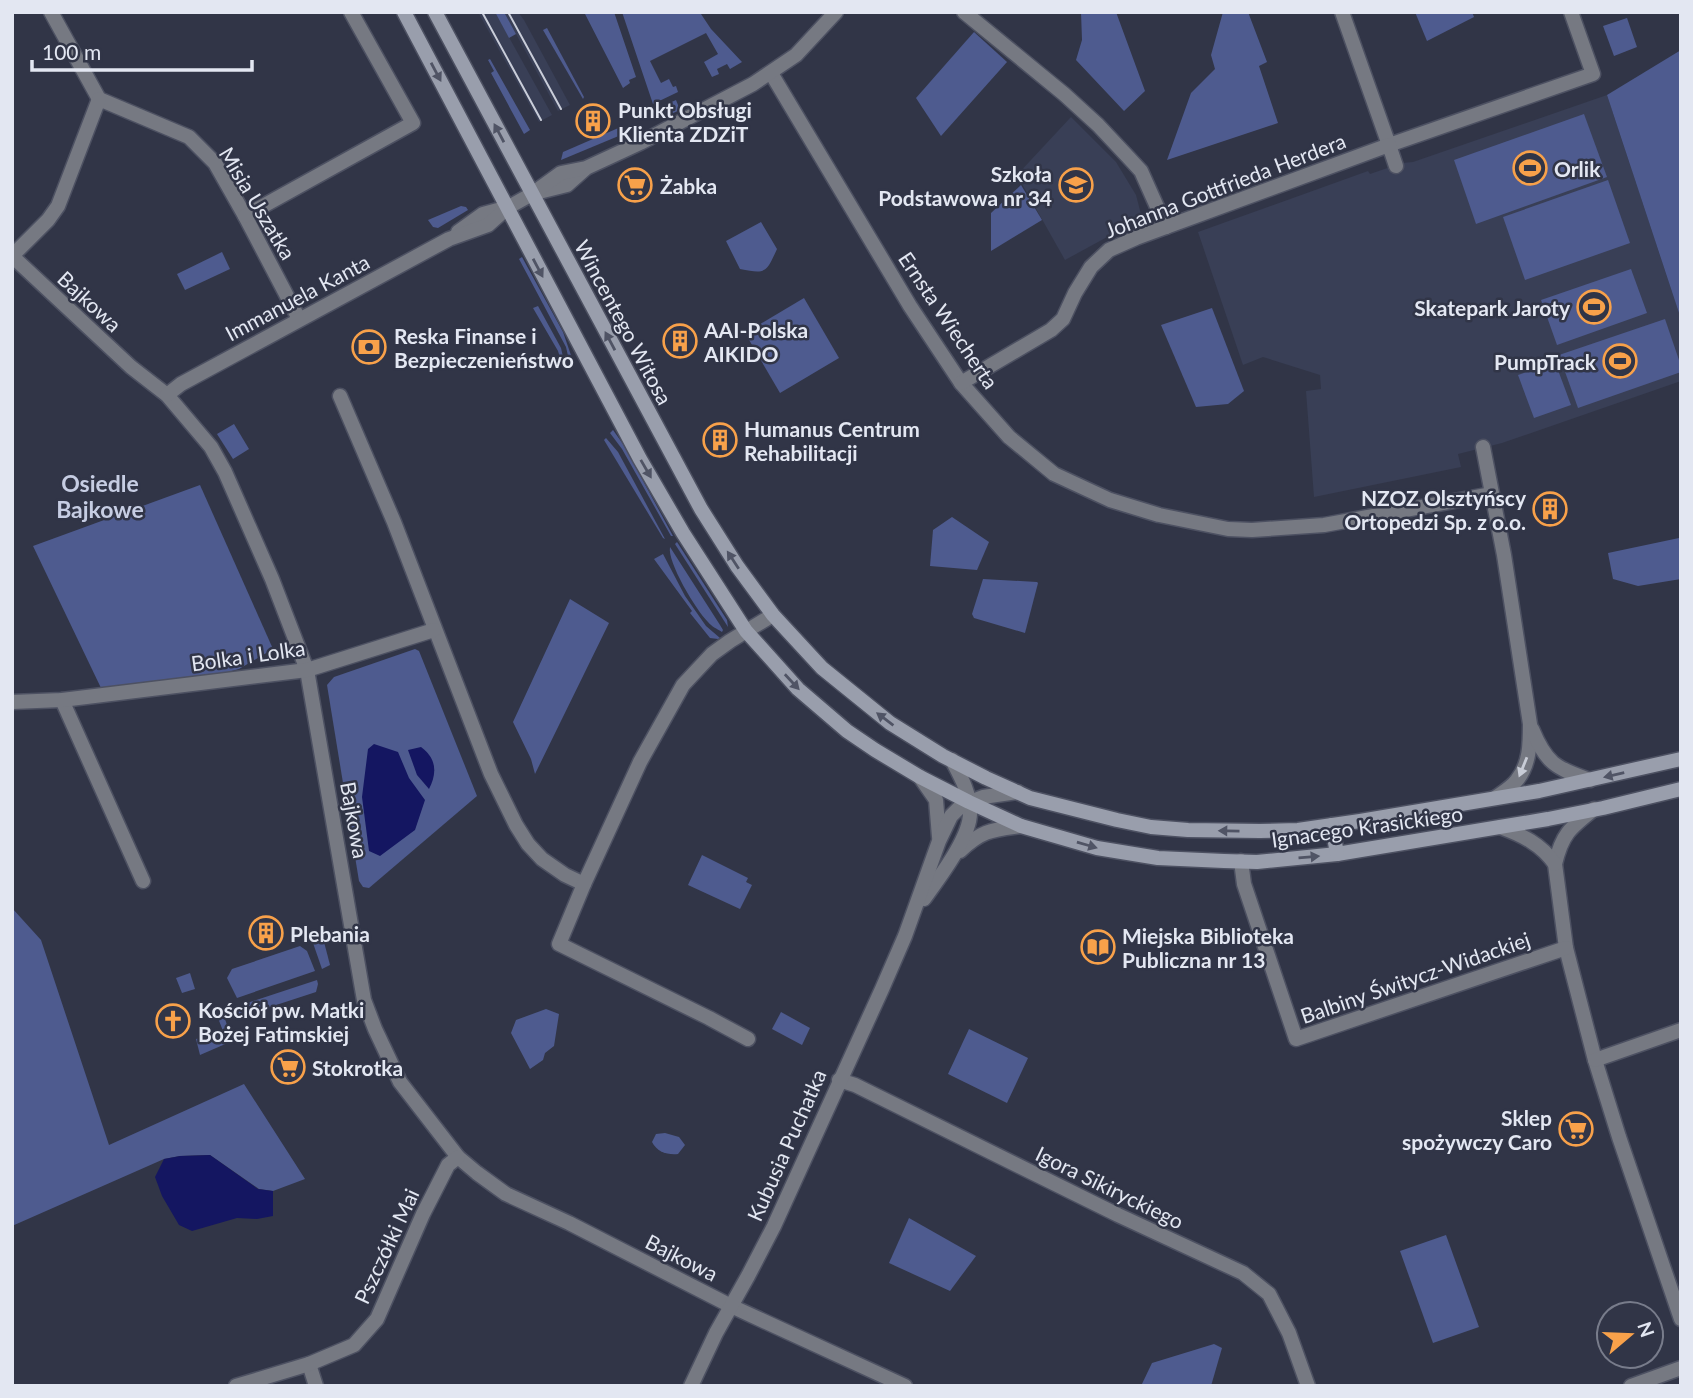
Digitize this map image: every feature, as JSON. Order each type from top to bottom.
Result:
[{"type":"main road","points":[[404,12],[640,459],[683,533],[746,631]]},
{"type":"main road","name":"Wincentego Witosa","points":[[435,12],[701,509],[737,566],[773,615]]},
{"type":"main road","name":"Ignacego Krasickiego","points":[[773,615],[822,668],[890,723],[952,761],[1030,798],[1151,827],[1188,830],[1298,830],[1494,798],[1681,760]]},
{"type":"main road","name":"Ignacego Krasickiego","points":[[746,631],[798,689],[847,731],[920,777],[1021,826],[1097,848],[1158,858],[1257,862],[1337,854],[1500,827],[1681,789]]},
{"type":"main road","points":[[1332,825],[1337,854]]},
{"type":"street","points":[[51,12],[99,99]]},
{"type":"street","points":[[245,216],[413,123],[351,12]]},
{"type":"street","name":"Immanuela Kanta","points":[[167,395],[181,384],[449,239],[488,225],[507,208],[561,173],[586,168],[640,144],[772,73],[796,55],[836,12]]},
{"type":"street","points":[[964,12],[1098,125],[1141,171],[1166,227]]},
{"type":"street","points":[[1342,12],[1396,166]]},
{"type":"street","name":"Johanna Gottfrieda Herdera","points":[[961,383],[1051,330],[1063,319],[1091,267],[1109,250],[1389,145],[1593,74],[1572,12]]},
{"type":"street","name":"Ernsta Wiecherta","points":[[772,73],[910,306],[961,383],[1009,437],[1054,474],[1110,500],[1159,515],[1228,529],[1311,527],[1492,494]]},
{"type":"street","name":"Misia Uszatka","points":[[99,99],[189,137],[215,163],[299,319]]},
{"type":"street","name":"Bajkowa","points":[[99,99],[58,206],[48,220],[12,256],[131,367],[167,395],[211,447],[225,472],[272,579],[307,670],[364,1000],[400,1082],[458,1157],[506,1194],[569,1223],[731,1306],[905,1386]]},
{"type":"street","points":[[340,396],[394,522],[491,774],[516,825],[542,859],[584,884]]},
{"type":"street","points":[[1483,447],[1504,555],[1530,724],[1530,747],[1525,766],[1517,780],[1494,798]]},
{"type":"street","points":[[748,1039],[559,944],[640,762],[683,685],[712,654],[730,640],[773,615]]},
{"type":"street","name":"Bolka i Lolka","points":[[12,702],[62,700],[307,670],[434,630]]},
{"type":"street","points":[[62,700],[143,881]]},
{"type":"street","points":[[1530,724],[1539,746],[1551,763],[1559,769],[1590,780]]},
{"type":"street","name":"Kubusia Puchatka","points":[[912,918],[952,859],[968,827],[970,817],[964,784],[952,761]]},
{"type":"street","name":"Kubusia Puchatka","points":[[920,777],[936,800],[939,841]]},
{"type":"street","points":[[968,802],[1018,792]]},
{"type":"street","name":"Kubusia Puchatka","points":[[691,1386],[716,1333],[774,1226],[882,989],[912,918],[939,841],[956,809],[968,802]]},
{"type":"street","points":[[1594,809],[1566,833],[1555,864],[1566,948],[1595,1060],[1681,1319]]},
{"type":"street","name":"Kubusia Puchatka","points":[[952,859],[971,841],[990,830],[1021,826]]},
{"type":"street","points":[[1500,827],[1530,840],[1548,854],[1555,864]]},
{"type":"street","name":"Balbiny Świtycz-Widackiej","points":[[1241,861],[1244,884],[1296,1040],[1566,948]]},
{"type":"street","points":[[1595,1060],[1681,1030]]},
{"type":"street","name":"Igora Sikiryckiego","points":[[839,1080],[855,1085],[1118,1215],[1243,1273],[1269,1294],[1289,1333],[1308,1386]]},
{"type":"street","name":"Pszczółki Mai","points":[[236,1386],[309,1364],[354,1345],[377,1319],[423,1214],[448,1165],[458,1157]]},
{"type":"street","points":[[309,1364],[316,1386]]},
{"type":"street","points":[[1631,1386],[1681,1368]]},
{"type":"shaded area","points":[[478,12],[495,12],[552,115],[539,122]]},
{"type":"shaded area","points":[[495,12],[504,12],[516,34],[509,38]]},
{"type":"shaded area","points":[[504,12],[518,12],[524,20],[570,105],[558,111]]},
{"type":"shaded area","points":[[584,12],[614,12],[636,77],[629,80],[630,83],[623,88]]},
{"type":"shaded area","points":[[622,12],[703,12],[701,14],[711,29],[742,62],[730,69],[727,64],[717,69],[719,74],[712,77],[704,62],[718,54],[706,33],[650,61],[661,83],[669,79],[678,92],[653,104]]},
{"type":"shaded area","points":[[1081,12],[1116,12],[1145,91],[1124,111],[1076,60],[1082,40]]},
{"type":"shaded area","points":[[1223,12],[1248,12],[1267,62],[1259,66],[1278,123],[1167,160],[1191,93],[1215,69],[1211,55]]},
{"type":"shaded area","points":[[1415,12],[1472,12],[1474,17],[1427,41]]},
{"type":"shaded area","points":[[1627,18],[1637,47],[1614,56],[1603,26]]},
{"type":"shaded area","points":[[547,28],[584,97],[583,99],[543,30]]},
{"type":"shaded area","points":[[974,32],[1007,62],[941,136],[916,98]]},
{"type":"shaded area","points":[[1681,50],[1681,319],[1607,95]]},
{"type":"shaded area","points":[[490,59],[530,130],[524,134],[491,73],[494,71],[488,60]]},
{"type":"shaded area","points":[[1607,95],[1681,319],[1681,381],[1502,443],[1458,454],[1461,467],[1314,497],[1306,391],[1321,389],[1320,375],[1263,357],[1243,365],[1198,232],[1368,171],[1370,174],[1413,162]]},
{"type":"shaded area","points":[[676,100],[680,110],[662,118],[656,115],[654,110]]},
{"type":"shaded area","name":"Orlik","points":[[1584,114],[1607,177],[1476,224],[1454,160]]},
{"type":"shaded area","name":"Szkoła Podstawowa nr 34","points":[[1071,117],[1116,162],[1136,195],[1142,218],[1065,260],[1017,175]]},
{"type":"shaded area","points":[[623,126],[621,135],[561,160],[563,152]]},
{"type":"shaded area","points":[[1608,180],[1630,243],[1525,280],[1503,217]]},
{"type":"shaded area","points":[[1021,185],[1042,220],[991,251],[991,213]]},
{"type":"shaded area","points":[[461,206],[468,210],[438,228],[433,227],[428,220]]},
{"type":"shaded area","points":[[761,222],[777,249],[764,270],[740,269],[726,241]]},
{"type":"shaded area","points":[[222,252],[230,269],[185,290],[177,274]]},
{"type":"shaded area","points":[[522,257],[563,332],[574,364],[570,365],[566,347],[519,259]]},
{"type":"shaded area","name":"Skatepark Jaroty","points":[[1631,269],[1647,313],[1557,345],[1541,300]]},
{"type":"shaded area","points":[[804,298],[839,358],[780,393],[745,333]]},
{"type":"shaded area","points":[[538,306],[561,348],[565,366],[533,308]]},
{"type":"shaded area","points":[[1212,308],[1244,391],[1228,404],[1196,407],[1161,325]]},
{"type":"shaded area","name":"PumpTrack","points":[[1665,319],[1681,372],[1578,408],[1559,355]]},
{"type":"shaded area","points":[[1555,362],[1571,405],[1534,418],[1518,375]]},
{"type":"shaded area","points":[[234,424],[249,449],[233,459],[217,434]]},
{"type":"shaded area","points":[[613,430],[623,444],[673,536],[610,433]]},
{"type":"shaded area","points":[[606,438],[618,452],[665,539],[604,440]]},
{"type":"shaded area","points":[[200,485],[273,649],[239,669],[202,679],[101,688],[33,546]]},
{"type":"shaded area","points":[[952,517],[989,542],[977,570],[930,566],[933,530]]},
{"type":"shaded area","points":[[1679,538],[1681,579],[1638,586],[1613,579],[1608,553]]},
{"type":"shaded area","points":[[677,542],[727,620],[728,627],[675,544]]},
{"type":"shaded area","points":[[670,547],[722,632],[709,623],[690,597],[673,563]]},
{"type":"shaded area","points":[[663,554],[685,596],[706,626],[720,638],[710,638],[690,613],[692,611],[654,559]]},
{"type":"shaded area","points":[[983,579],[1038,583],[1025,633],[974,618],[972,614]]},
{"type":"shaded area","points":[[570,599],[609,623],[535,774],[531,759],[513,722]]},
{"type":"shaded area","points":[[415,649],[419,651],[477,796],[369,888],[363,887],[359,881],[327,685],[334,677]]},
{"type":"shaded area","points":[[374,744],[398,752],[409,778],[425,800],[415,830],[380,856],[369,851],[362,797],[368,749]]},
{"type":"shaded area","points":[[421,747],[430,756],[434,766],[429,789],[417,775],[408,750]]},
{"type":"shaded area","points":[[702,855],[748,878],[746,882],[752,885],[740,909],[688,885]]},
{"type":"shaded area","points":[[12,908],[41,940],[109,1145],[244,1084],[305,1179],[273,1191],[259,1189],[210,1155],[180,1156],[164,1159],[12,1226]]},
{"type":"shaded area","points":[[323,938],[330,965],[322,969],[313,943]]},
{"type":"shaded area","points":[[300,946],[307,951],[315,971],[237,998],[227,978],[232,969]]},
{"type":"shaded area","points":[[190,973],[195,989],[182,993],[176,978]]},
{"type":"shaded area","points":[[317,980],[316,992],[239,1017],[235,1007]]},
{"type":"shaded area","points":[[546,1009],[559,1014],[554,1046],[545,1053],[543,1060],[530,1069],[511,1033],[516,1020]]},
{"type":"shaded area","points":[[781,1012],[810,1028],[802,1045],[772,1029]]},
{"type":"shaded area","points":[[224,1016],[230,1042],[200,1055],[196,1039],[206,1036],[209,1040],[211,1036],[223,1031],[218,1018]]},
{"type":"shaded area","points":[[969,1029],[1028,1058],[1007,1103],[948,1074]]},
{"type":"shaded area","points":[[665,1133],[679,1137],[685,1145],[678,1154],[663,1152],[652,1142],[656,1134]]},
{"type":"shaded area","points":[[210,1155],[258,1189],[273,1191],[273,1216],[257,1219],[237,1218],[192,1231],[179,1225],[162,1196],[155,1177],[164,1159]]},
{"type":"shaded area","points":[[909,1218],[976,1256],[950,1291],[889,1263]]},
{"type":"shaded area","points":[[1446,1235],[1479,1327],[1433,1343],[1400,1251]]},
{"type":"shaded area","points":[[1214,1344],[1222,1348],[1211,1386],[1141,1386],[1152,1363]]},
{"type":"tram line","points":[[482,12],[541,120]]},
{"type":"tram line","points":[[508,12],[561,109]]},
{"type":"place","name":"Punkt Obsługi Klienta ZDZiT","points":[[593,121]]},
{"type":"place","name":"Orlik","points":[[1530,168]]},
{"type":"place","name":"Żabka","points":[[635,185]]},
{"type":"place","name":"Szkoła Podstawowa nr 34","points":[[1076,185]]},
{"type":"place","name":"Skatepark Jaroty","points":[[1594,307]]},
{"type":"place","name":"AAI-Polska AIKIDO","points":[[680,341]]},
{"type":"place","name":"Reska Finanse i Bezpieczenieństwo","points":[[369,347]]},
{"type":"place","name":"PumpTrack","points":[[1620,361]]},
{"type":"place","name":"Humanus Centrum Rehabilitacji","points":[[720,440]]},
{"type":"place","name":"NZOZ Olsztyńscy Ortopedzi Sp. z o.o.","points":[[1550,509]]},
{"type":"place","name":"Plebania","points":[[266,933]]},
{"type":"place","name":"Miejska Biblioteka Publiczna nr 13","points":[[1098,947]]},
{"type":"place","name":"Kościół pw. Matki Bożej Fatimskiej","points":[[173,1021]]},
{"type":"place","name":"Stokrotka","points":[[288,1067]]},
{"type":"place","name":"Sklep spożywczy Caro","points":[[1576,1129]]},
{"type":"district","name":"Osiedle Bajkowe","points":[[100,496]]}]
